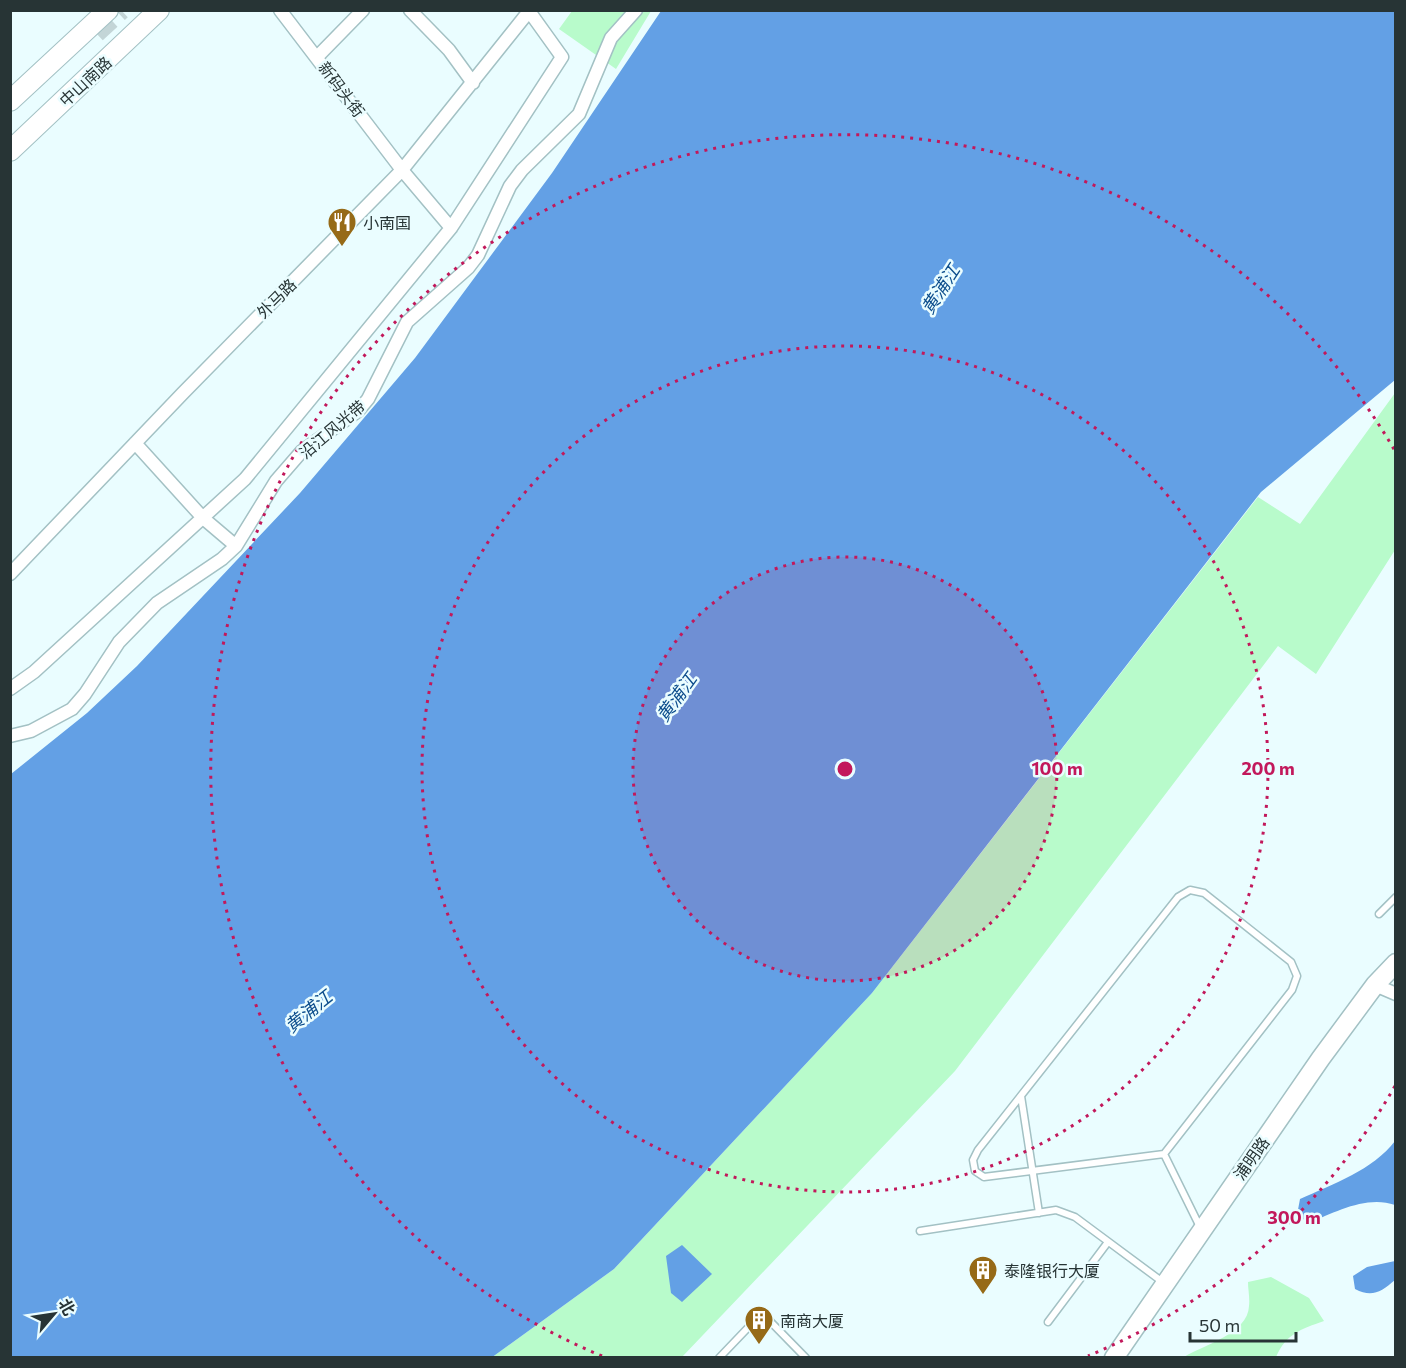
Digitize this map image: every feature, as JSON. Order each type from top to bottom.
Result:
[{"type":"main road","points":[[10,101],[108,10]]},
{"type":"main road","name":"中山南路","points":[[10,151],[159,10]]},
{"type":"main road","name":"浦明路","points":[[1114,1358],[1320,1058],[1375,985],[1395,963]]},
{"type":"street","name":"新码头街","points":[[280,10],[318,56],[402,170],[451,228]]},
{"type":"street","points":[[318,56],[363,10]]},
{"type":"street","points":[[410,10],[449,50],[473,83]]},
{"type":"street","name":"沿江风光带","points":[[10,736],[31,731],[72,709],[85,694],[119,642],[157,603],[222,559],[236,546],[276,480],[302,451],[358,411],[368,399],[407,322],[468,268],[478,255],[510,186],[522,170],[579,114],[611,38],[636,10]]},
{"type":"street","points":[[10,689],[34,672],[245,479],[451,228],[562,57],[530,11]]},
{"type":"street","name":"外马路","points":[[10,574],[135,442],[402,170],[530,11]]},
{"type":"street","points":[[135,442],[203,518],[236,546]]},
{"type":"street","points":[[1375,985],[1395,994]]},
{"type":"lane","points":[[1190,890],[1204,893],[1291,962],[1297,976],[1292,990],[1164,1154],[984,1177],[975,1171],[973,1160],[1021,1096],[1178,897],[1190,890]]},
{"type":"lane","points":[[1379,914],[1395,897]]},
{"type":"lane","points":[[1021,1096],[1039,1213]]},
{"type":"lane","points":[[1164,1154],[1201,1230]]},
{"type":"lane","points":[[920,1231],[1056,1210],[1075,1217],[1165,1284]]},
{"type":"lane","points":[[1048,1322],[1108,1242]]},
{"type":"lane","points":[[719,1358],[762,1313],[806,1358]]},
{"type":"green space","points":[[572,11],[651,11],[616,69],[559,29]]},
{"type":"green space","points":[[1395,393],[1395,550],[1316,674],[1278,646],[955,1071],[682,1357],[491,1358],[614,1269],[872,993],[1258,497],[1300,524]]},
{"type":"green space","points":[[1271,1277],[1309,1298],[1324,1321],[1295,1333],[1284,1343],[1276,1357],[1184,1357],[1223,1338],[1241,1324],[1247,1316],[1249,1306],[1248,1282]]},
{"type":"water","name":"黄浦江","points":[[661,11],[1395,11],[1395,380],[1261,492],[872,993],[614,1269],[491,1358],[11,1357],[11,774],[87,713],[137,666],[300,493],[415,358],[552,173]]},
{"type":"water","points":[[1395,1141],[1395,1205],[1384,1202],[1362,1203],[1309,1223],[1297,1215],[1300,1199],[1364,1168],[1376,1160]]},
{"type":"water","points":[[682,1245],[712,1274],[682,1302],[671,1293],[666,1256]]},
{"type":"water","points":[[1395,1261],[1395,1280],[1385,1288],[1371,1293],[1355,1289],[1353,1276],[1367,1267]]},
{"type":"tunnel","points":[[96,33],[121,10]]},
{"type":"place","name":"小南国","points":[[342,248]]},
{"type":"place","name":"泰隆银行大厦","points":[[983,1296]]},
{"type":"place","name":"南商大厦","points":[[759,1346]]}]
